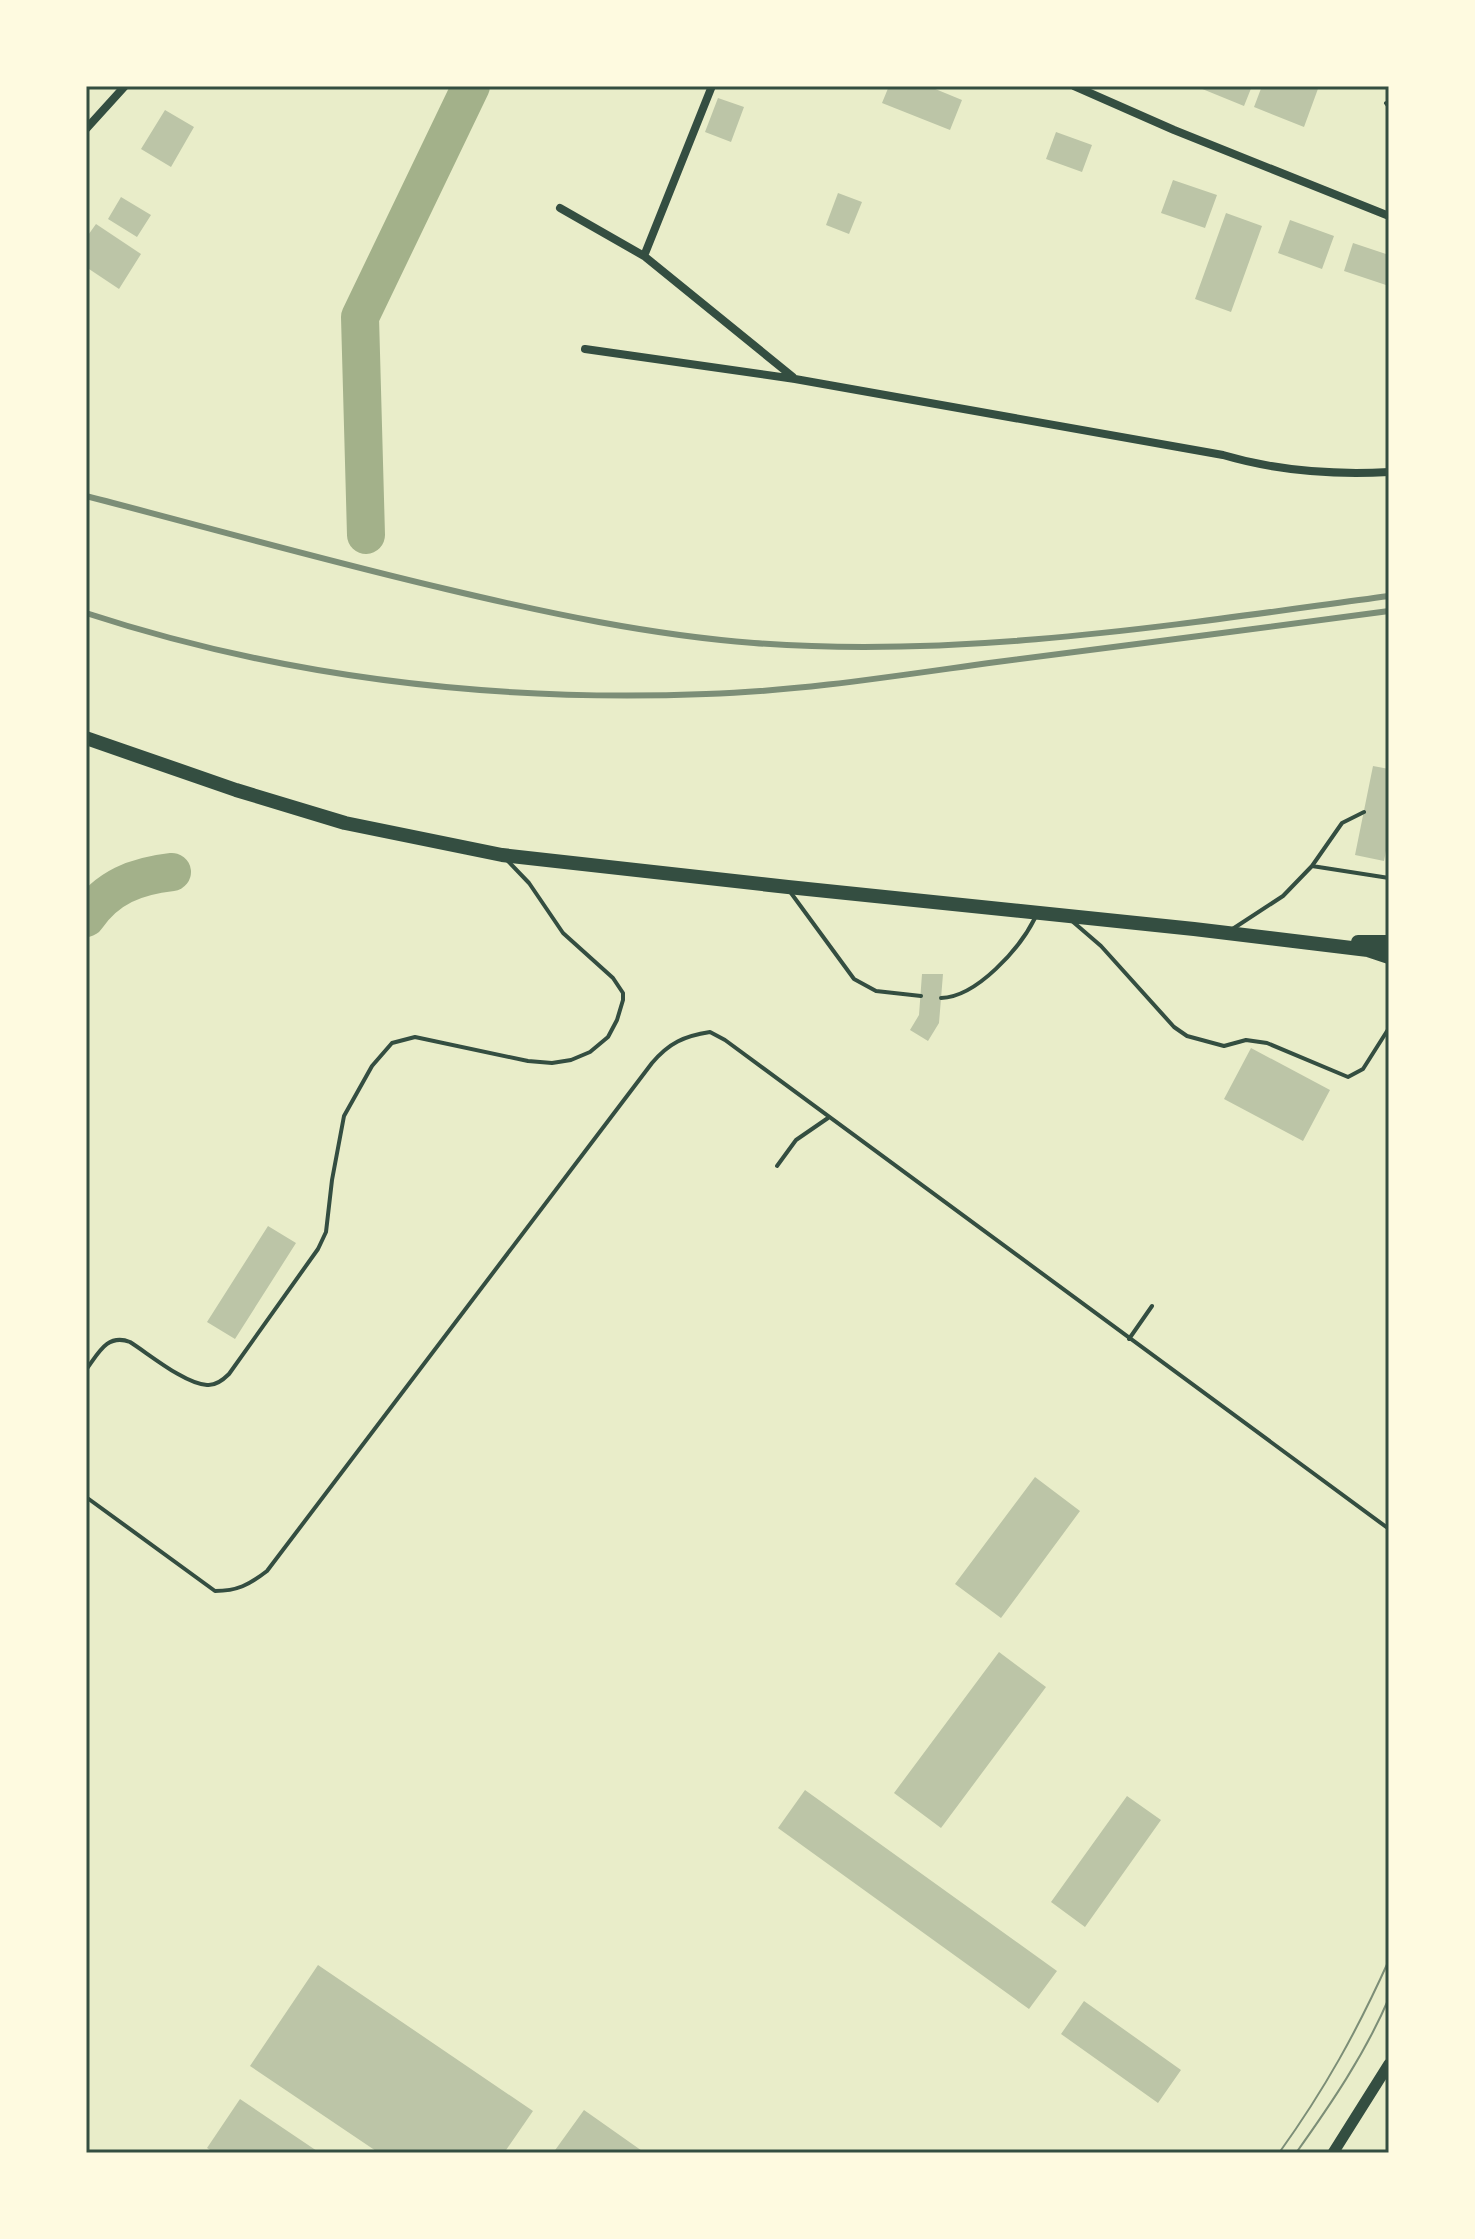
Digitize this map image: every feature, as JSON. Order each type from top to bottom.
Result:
[{"type":"main road","points":[[86,738],[236,790],[345,823],[502,855],[1228,933],[1368,950],[1389,957]]},
{"type":"main road","points":[[1305,942],[1389,942]]},
{"type":"street","points":[[86,129],[125,86]]},
{"type":"street","points":[[644,256],[712,86]]},
{"type":"street","points":[[1074,86],[1174,130],[1389,216]]},
{"type":"street","points":[[560,208],[644,256],[795,379]]},
{"type":"street","points":[[585,349],[795,379],[1223,455],[1260,466],[1296,471],[1389,472]]},
{"type":"street","points":[[1333,2153],[1389,2064]]},
{"type":"lane","points":[[1228,933],[1283,896],[1312,866],[1342,823],[1364,812]]},
{"type":"lane","points":[[86,1370],[107,1342],[119,1339],[130,1342],[191,1381],[208,1385],[220,1382],[229,1374],[318,1249],[326,1232],[344,1116],[372,1066],[392,1043],[415,1037],[528,1061],[552,1063],[590,1052],[608,1037],[622,1009],[623,993],[613,978],[563,933],[529,883],[502,855]]},
{"type":"lane","points":[[1312,866],[1389,878]]},
{"type":"lane","points":[[788,887],[854,979],[876,991],[921,996]]},
{"type":"lane","points":[[941,998],[957,998],[1010,954],[1026,935],[1038,913]]},
{"type":"lane","points":[[1064,915],[1101,946],[1174,1027],[1187,1036],[1224,1046],[1246,1040],[1267,1043],[1348,1077],[1363,1069],[1389,1028]]},
{"type":"lane","points":[[86,1497],[215,1591],[232,1591],[248,1586],[267,1571],[665,1048],[677,1040],[710,1032],[725,1040],[1389,1529]]},
{"type":"lane","points":[[777,1166],[796,1140],[828,1118]]},
{"type":"lane","points":[[1129,1339],[1152,1306]]},
{"type":"building","points":[[889,86],[928,86],[962,100],[950,130],[882,103]]},
{"type":"building","points":[[1195,86],[1252,86],[1244,106]]},
{"type":"building","points":[[1262,86],[1319,86],[1304,127],[1254,107]]},
{"type":"building","points":[[718,98],[744,107],[731,142],[705,132]]},
{"type":"building","points":[[165,110],[194,127],[171,167],[141,149]]},
{"type":"building","points":[[1056,132],[1092,145],[1082,172],[1046,159]]},
{"type":"building","points":[[1173,180],[1217,195],[1205,228],[1161,213]]},
{"type":"building","points":[[838,193],[862,202],[849,234],[826,225]]},
{"type":"building","points":[[121,197],[151,215],[137,237],[108,219]]},
{"type":"building","points":[[1226,213],[1262,226],[1231,312],[1195,299]]},
{"type":"building","points":[[1290,220],[1334,236],[1322,269],[1278,253]]},
{"type":"building","points":[[96,224],[141,254],[119,289],[86,267],[86,238]]},
{"type":"building","points":[[1353,243],[1389,255],[1389,286],[1344,271]]},
{"type":"building","points":[[1373,766],[1389,769],[1389,835],[1384,861],[1355,855]]},
{"type":"building","points":[[922,974],[943,974],[939,1023],[928,1041],[910,1030],[919,1015]]},
{"type":"building","points":[[1251,1048],[1330,1090],[1303,1141],[1224,1099]]},
{"type":"building","points":[[268,1226],[296,1243],[235,1339],[207,1322]]},
{"type":"building","points":[[1035,1477],[1080,1511],[1001,1618],[955,1584]]},
{"type":"building","points":[[999,1652],[1046,1687],[941,1828],[894,1793]]},
{"type":"building","points":[[805,1790],[1057,1971],[1029,2009],[778,1828]]},
{"type":"building","points":[[1127,1796],[1161,1820],[1085,1927],[1051,1902]]},
{"type":"building","points":[[318,1965],[533,2111],[504,2153],[379,2153],[250,2066]]},
{"type":"building","points":[[1084,2001],[1181,2070],[1158,2103],[1061,2034]]},
{"type":"building","points":[[240,2099],[320,2153],[215,2153],[207,2148]]},
{"type":"building","points":[[584,2110],[645,2153],[553,2153]]},
{"type":"waterway","points":[[366,535],[360,317],[471,86]]},
{"type":"waterway","points":[[86,918],[103,898],[123,885],[172,872]]},
{"type":"tram line","points":[[1279,2153],[1339,2059],[1389,1960]]},
{"type":"tram line","points":[[1296,2153],[1347,2078],[1389,1998]]},
{"type":"railway","points":[[86,496],[356,567],[522,606],[637,629],[754,643],[834,647],[993,643],[1152,627],[1389,596]]},
{"type":"railway","points":[[86,613],[237,654],[392,681],[549,694],[628,695],[706,694],[812,686],[1389,611]]}]
